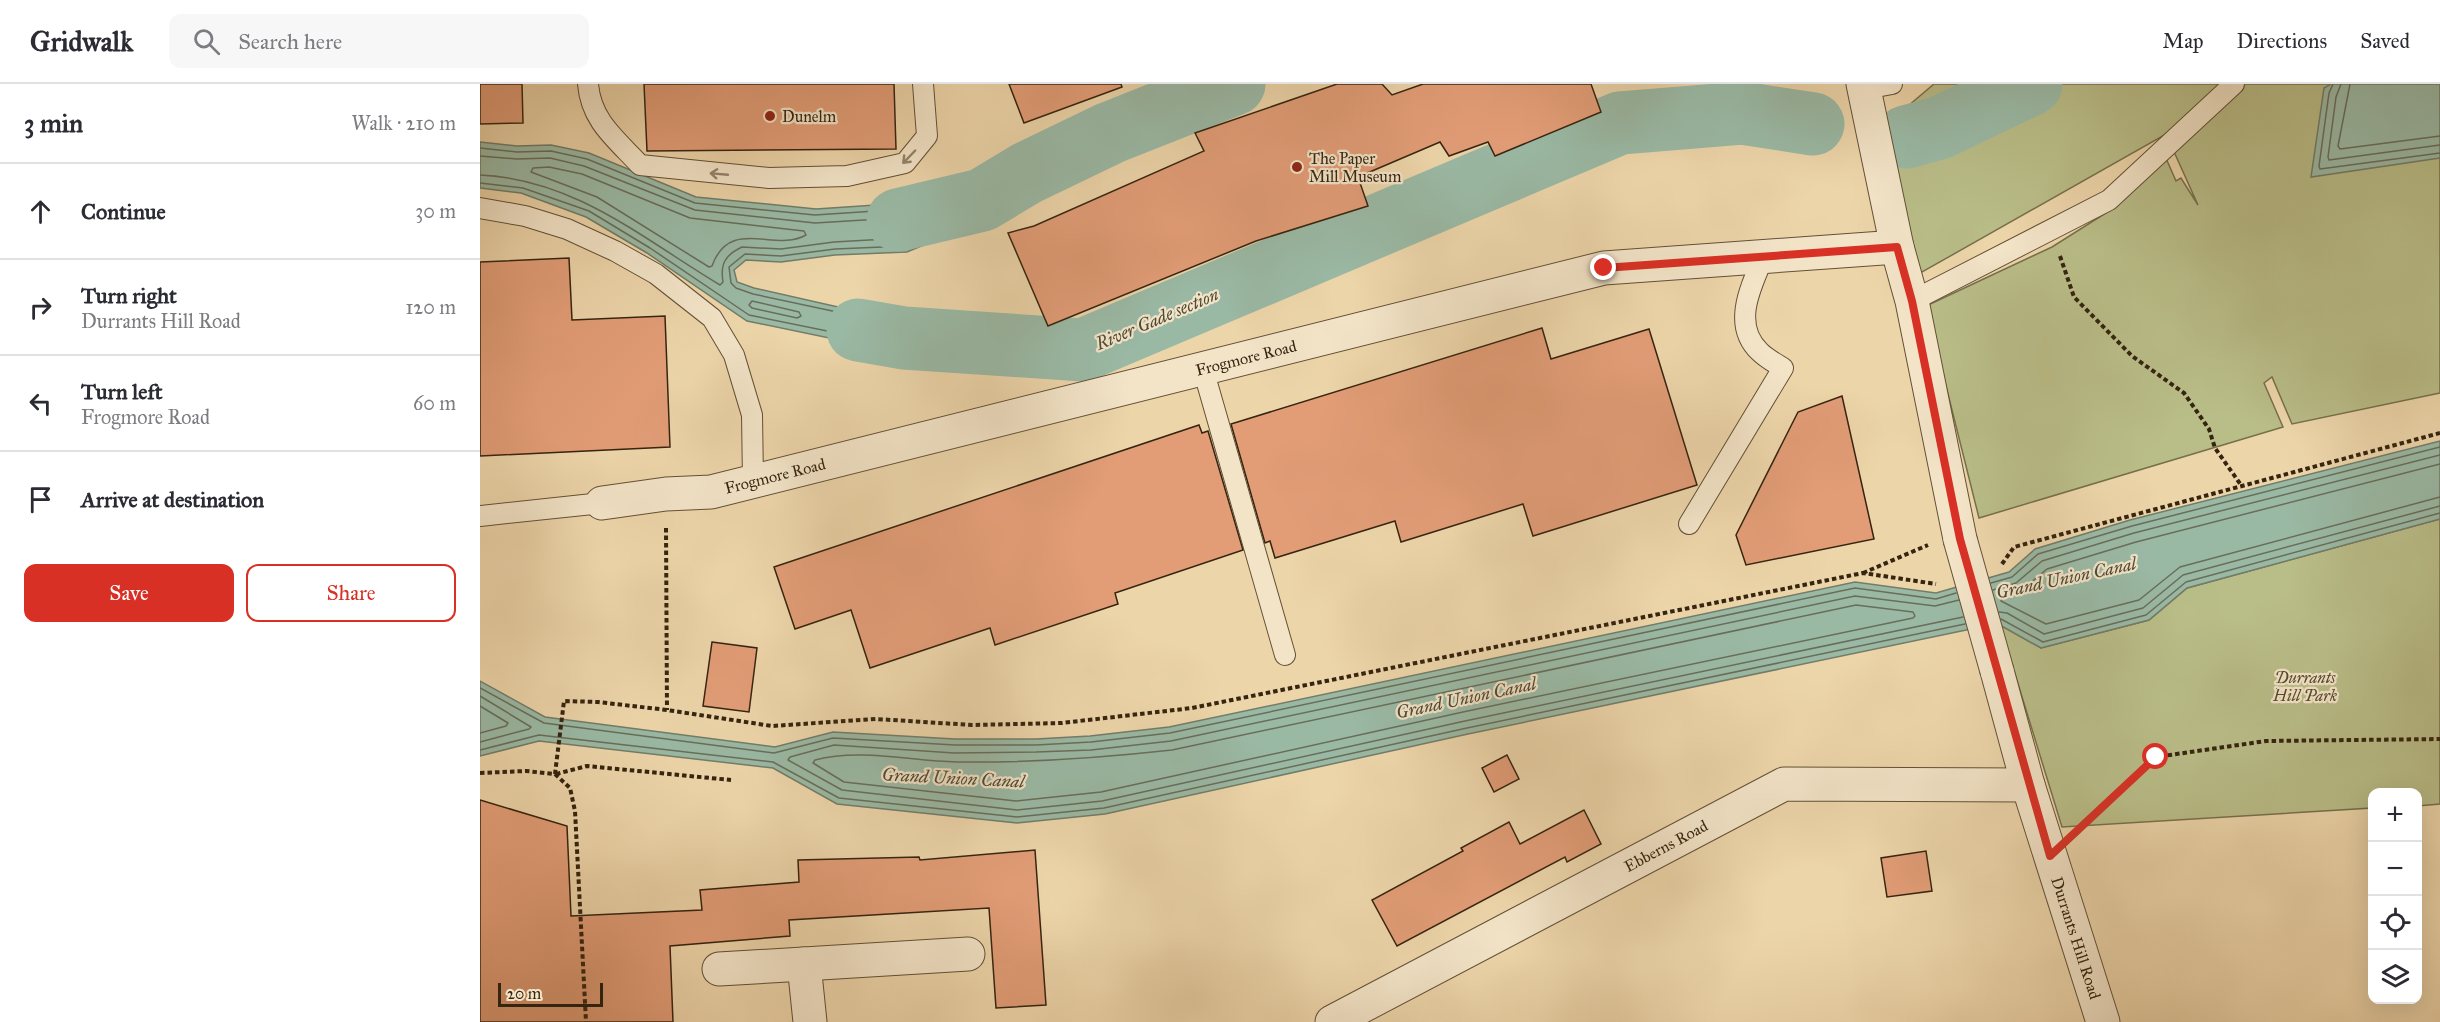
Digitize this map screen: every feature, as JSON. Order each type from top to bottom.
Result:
[{"type":"street","name":"Durrants Hill Road","points":[[1873,86],[1897,247],[1912,301],[1945,542],[1997,671],[2028,785],[2103,1022]]},
{"type":"street","name":"Frogmore Road","points":[[602,503],[666,494],[711,492],[1604,268],[1897,247]]},
{"type":"street","name":"Ebberns Road","points":[[1332,1022],[1784,784],[2028,785]]},
{"type":"street","points":[[719,969],[968,954]]},
{"type":"street","points":[[804,964],[810,1022]]},
{"type":"lane","points":[[588,92],[599,122],[640,165],[769,178],[847,176],[905,163],[927,136],[923,84]]},
{"type":"lane","points":[[1912,301],[2109,200],[2234,84]]},
{"type":"lane","points":[[480,208],[525,216],[556,225],[615,251],[656,274],[712,318],[734,354],[752,415],[753,481]]},
{"type":"lane","points":[[1689,524],[1783,368],[1759,351],[1748,334],[1743,312],[1764,256]]},
{"type":"lane","points":[[1203,369],[1285,655]]},
{"type":"lane","points":[[480,516],[602,503]]},
{"type":"path","points":[[2051,230],[2074,297],[2132,356],[2184,393],[2209,429],[2215,448],[2241,486]]},
{"type":"path","points":[[2000,568],[2014,547],[2440,433]]},
{"type":"path","points":[[666,494],[667,710]]},
{"type":"path","points":[[555,774],[564,701],[598,702],[667,710],[772,726],[876,719],[972,725],[1062,723],[1180,710],[1863,573],[1945,542]]},
{"type":"path","points":[[1863,573],[1939,584]]},
{"type":"path","points":[[2050,856],[2156,757],[2266,741],[2440,739]]},
{"type":"path","points":[[480,773],[526,771],[555,774],[587,766],[732,780]]},
{"type":"path","points":[[555,774],[570,788],[575,811],[586,1022]]},
{"type":"green space","points":[[1934,84],[2440,84],[2440,393],[2292,424],[2272,377],[2264,383],[2283,427],[1979,518],[1926,306],[2052,247],[2114,208],[2165,156],[2176,181],[2181,178],[2198,205],[2166,134],[1915,276],[1875,134]]},
{"type":"green space","name":"Durrants Hill Park","points":[[2440,519],[2440,804],[2422,806],[2422,788],[2368,788],[2368,808],[2062,827],[2000,625],[2041,648],[2149,620],[2187,588]]},
{"type":"water","points":[[2331,84],[2440,84],[2440,158],[2311,177],[2324,88]]},
{"type":"water","points":[[480,142],[517,146],[551,145],[589,153],[696,197],[816,209],[982,200],[965,228],[907,252],[835,255],[781,262],[746,260],[734,270],[737,282],[754,288],[838,307],[991,356],[916,356],[747,321],[647,253],[586,217],[521,193],[480,188]]},
{"type":"water","name":"Grand Union Canal","points":[[2440,441],[2440,519],[2187,588],[2149,620],[2041,648],[2000,625],[1971,629],[1468,734],[1105,814],[1017,823],[837,804],[773,768],[539,741],[480,756],[480,681],[545,717],[775,747],[833,732],[955,739],[1036,739],[1090,736],[1169,727],[1855,582],[1936,593],[2009,572],[2035,549],[2130,520]]},
{"type":"building","points":[[480,84],[522,84],[523,123],[480,124]]},
{"type":"building","name":"Dunelm","points":[[644,84],[894,84],[896,149],[647,151]]},
{"type":"building","points":[[1009,84],[1121,84],[1122,87],[1024,123]]},
{"type":"building","points":[[1337,84],[1382,84],[1392,95],[1423,84],[1591,84],[1601,112],[1495,156],[1488,142],[1449,156],[1440,142],[1358,177],[1368,206],[1256,241],[1048,326],[1008,233],[1034,226],[1204,151],[1195,133]]},
{"type":"building","points":[[569,258],[572,320],[665,316],[670,447],[480,456],[480,262]]},
{"type":"building","points":[[1542,328],[1551,359],[1649,329],[1697,485],[1533,536],[1523,504],[1401,542],[1395,521],[1275,558],[1270,541],[1265,543],[1231,424]]},
{"type":"building","points":[[1842,396],[1874,539],[1746,565],[1736,535],[1798,412]]},
{"type":"building","points":[[1199,425],[1202,433],[1208,431],[1243,550],[1115,593],[1118,604],[995,645],[990,628],[870,668],[851,610],[795,629],[774,567]]},
{"type":"building","points":[[712,642],[757,648],[749,712],[703,706]]},
{"type":"building","points":[[1507,755],[1519,779],[1494,792],[1482,768]]},
{"type":"building","points":[[480,800],[567,826],[571,916],[702,910],[700,890],[799,882],[798,860],[919,857],[920,860],[1035,850],[1046,1005],[996,1008],[989,908],[789,920],[790,936],[670,946],[673,1022],[480,1022]]},
{"type":"building","points":[[1584,810],[1601,844],[1567,862],[1565,857],[1397,946],[1372,900],[1463,851],[1461,848],[1509,822],[1520,844]]},
{"type":"building","points":[[1926,851],[1932,891],[1887,897],[1881,858]]},
{"type":"waterway","points":[[898,220],[982,200],[1027,173],[1110,133],[1234,84]]},
{"type":"waterway","name":"River Gade section","points":[[1906,137],[1939,128],[2031,84]]},
{"type":"waterway","name":"River Gade section","points":[[858,330],[904,338],[1083,350],[1620,123],[1742,113],[1813,124]]},
{"type":"place","name":"Dunelm","points":[[770,116]]},
{"type":"place","name":"The Paper Mill Museum","points":[[1297,167]]},
{"type":"route","points":[[1604,268],[1897,247],[1912,301],[1960,539],[2050,856],[2156,757]]}]
